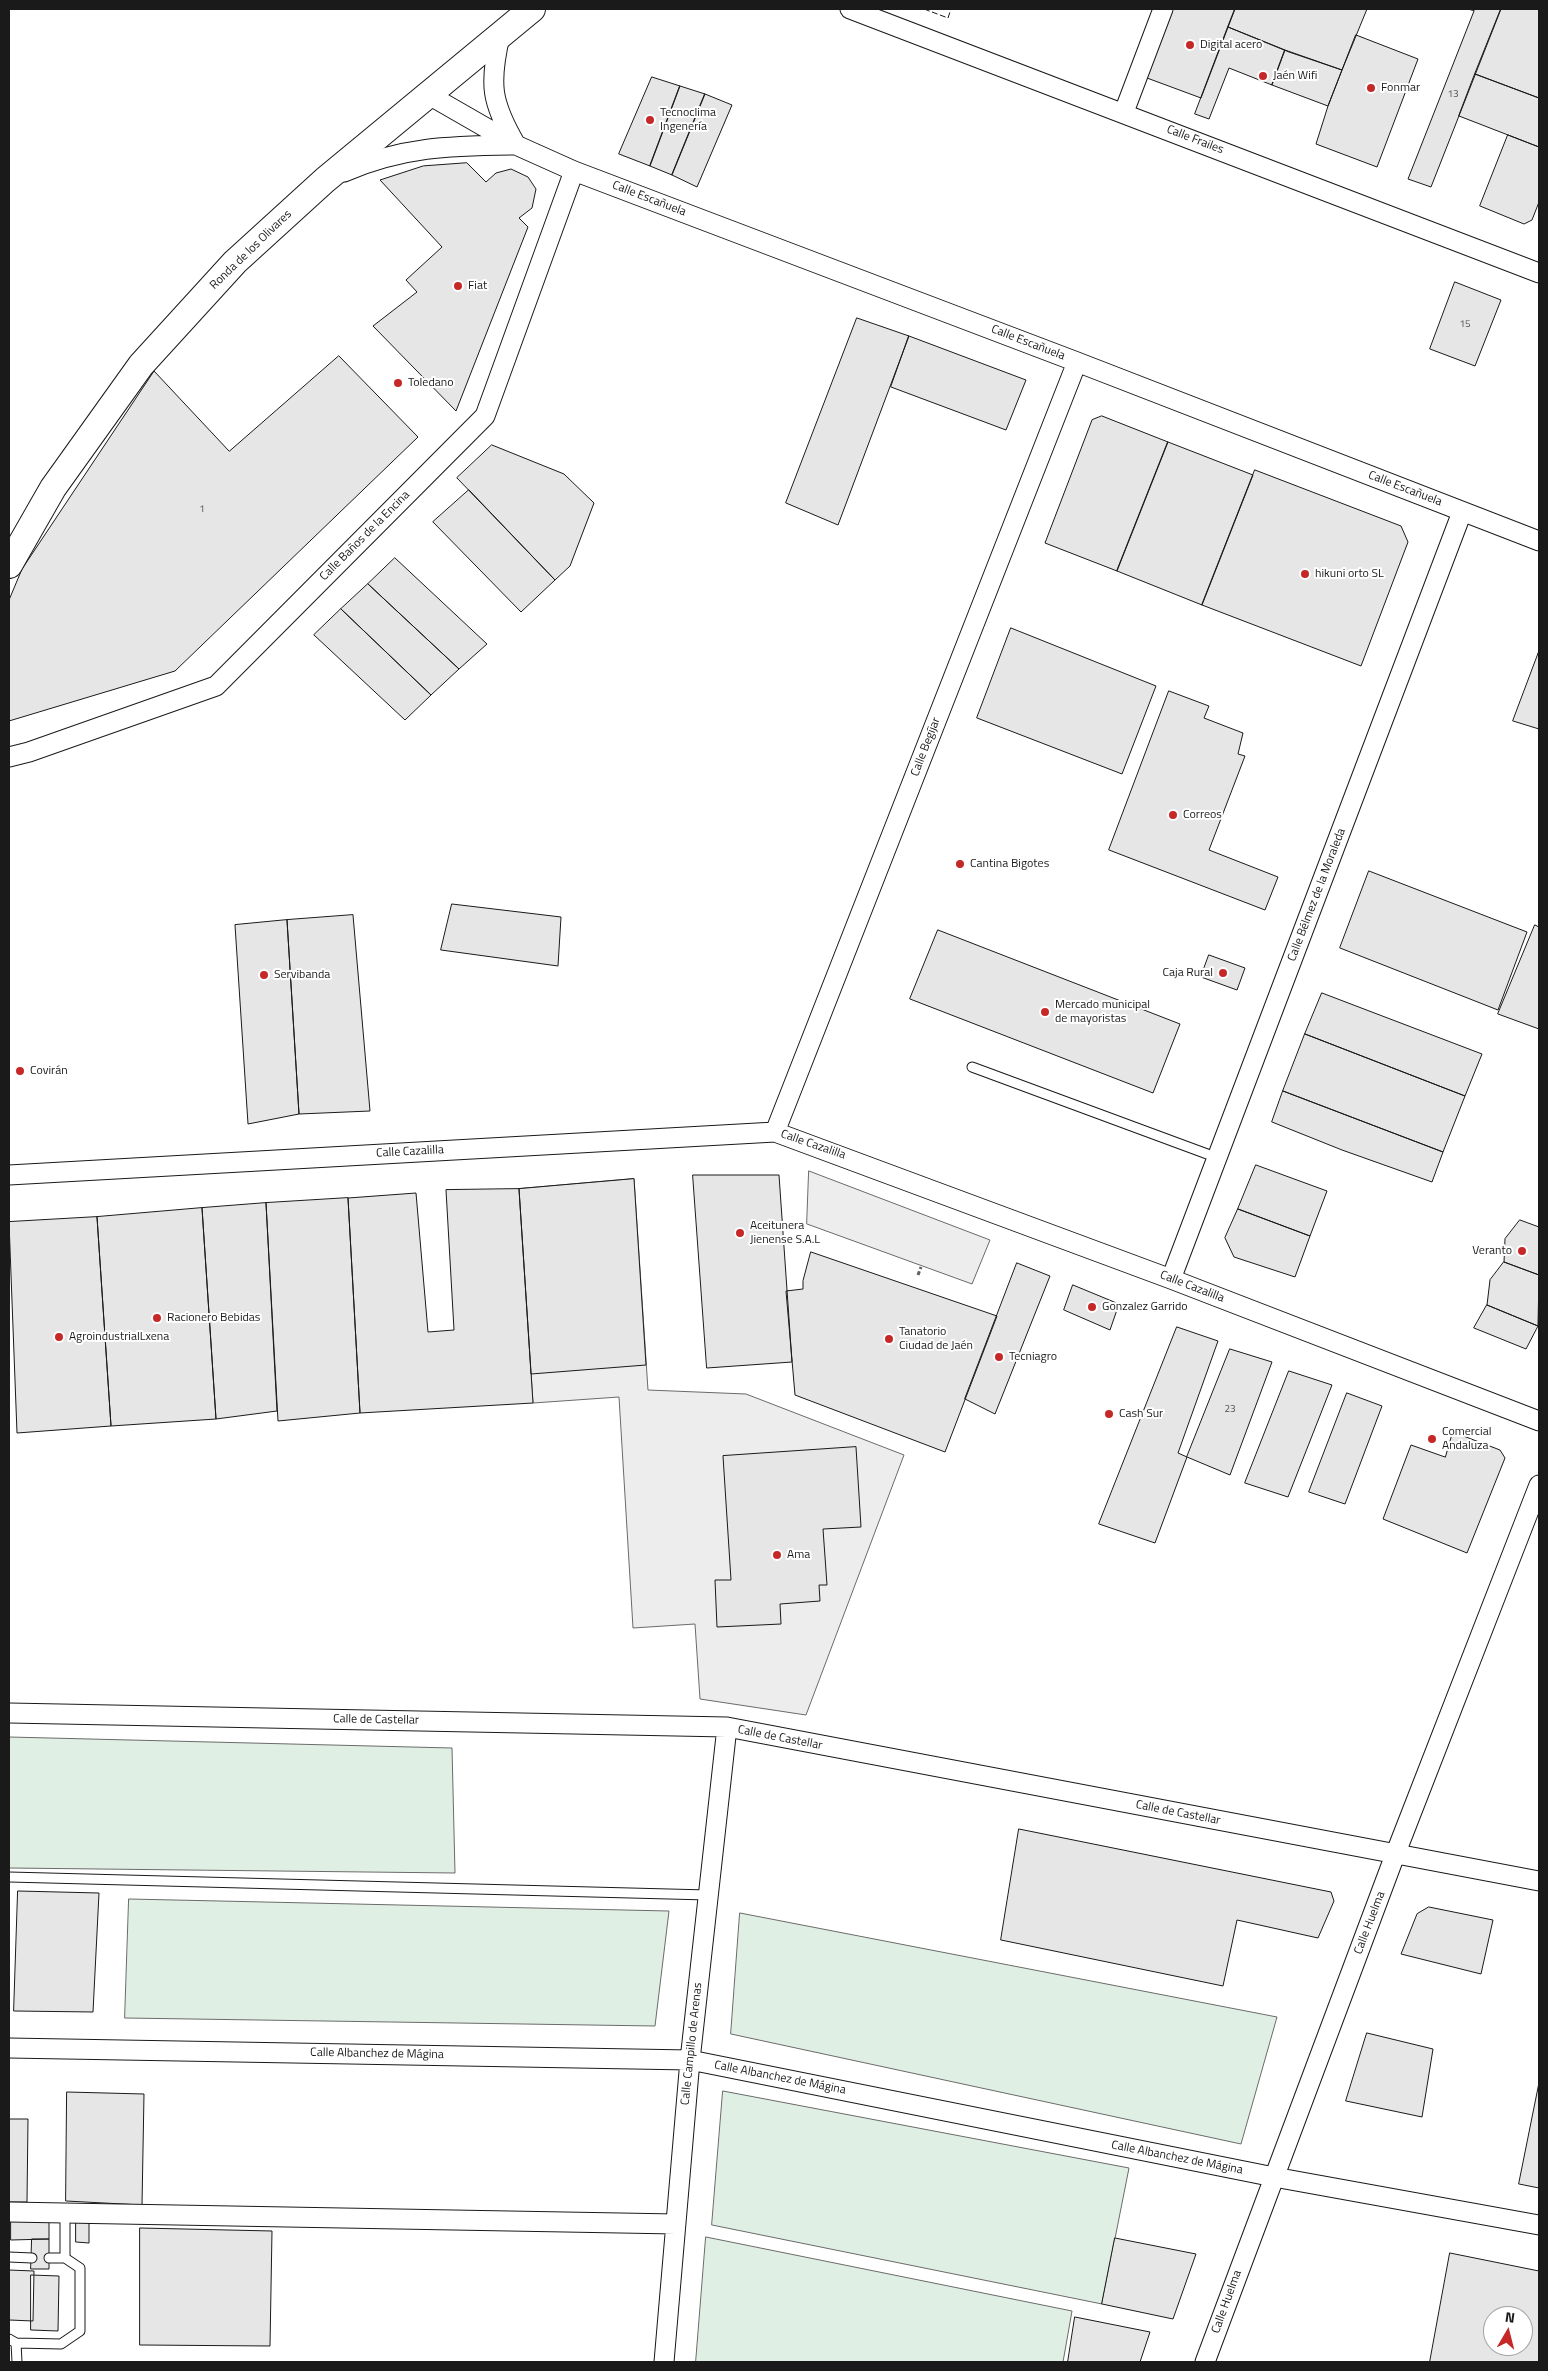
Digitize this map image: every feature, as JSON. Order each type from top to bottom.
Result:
[{"type":"main road","name":"Ronda de los Olivares","points":[[9,565],[53,488],[141,365],[235,262],[325,180],[532,9]]},
{"type":"street","name":"Calle Frailes","points":[[850,9],[1124,112],[1539,273]]},
{"type":"street","points":[[1124,112],[1163,9]]},
{"type":"street","points":[[500,36],[493,67],[493,95],[502,122],[516,146]]},
{"type":"street","name":"Calle Escañuela","points":[[429,95],[516,146],[574,171],[1078,362],[1539,541]]},
{"type":"street","name":"Calle Escañuela","points":[[325,180],[370,161],[416,149],[461,146],[516,146]]},
{"type":"street","name":"Calle Baños de la Encina","points":[[9,757],[29,752],[216,686],[485,416],[574,171]]},
{"type":"street","name":"Calle Begíjar","points":[[775,1132],[1078,362]]},
{"type":"street","name":"Calle Bélmez de la Moraleda","points":[[1171,1279],[1462,512]]},
{"type":"street","name":"Calle Cazalilla","points":[[9,1175],[775,1132],[1171,1279],[1539,1421]]},
{"type":"street","name":"Calle Huelma","points":[[1205,2362],[1396,1855],[1539,1485]]},
{"type":"street","name":"Calle de Castellar","points":[[9,1713],[727,1727],[1539,1881]]},
{"type":"street","name":"Calle Campillo de Arenas","points":[[664,2362],[690,2060],[727,1727]]},
{"type":"street","name":"Calle Albanchez de Mágina","points":[[9,2048],[690,2060],[1274,2177],[1539,2225]]},
{"type":"street","points":[[9,2212],[676,2224]]},
{"type":"lane","points":[[972,1067],[1218,1158]]},
{"type":"lane","points":[[9,1877],[708,1895]]},
{"type":"lane","points":[[64,2212],[65,2258]]},
{"type":"lane","points":[[9,2258],[32,2258]]},
{"type":"lane","points":[[17,2362],[12,2341],[60,2344],[80,2331],[80,2268],[65,2258],[49,2258]]},
{"type":"path","points":[[918,1275],[921,1267]]},
{"type":"green space","points":[[9,1737],[452,1748],[455,1873],[9,1868]]},
{"type":"green space","points":[[129,1899],[669,1911],[655,2026],[125,2018]]},
{"type":"green space","points":[[740,1913],[1277,2017],[1241,2144],[731,2034]]},
{"type":"green space","points":[[723,2091],[1129,2168],[1102,2304],[712,2225]]},
{"type":"green space","points":[[706,2237],[1072,2311],[1063,2362],[696,2362]]},
{"type":"shaded area","points":[[809,1171],[990,1240],[972,1284],[807,1224]]},
{"type":"shaded area","points":[[634,1179],[648,1390],[746,1394],[904,1455],[806,1715],[700,1699],[695,1624],[633,1628],[619,1397],[533,1403],[519,1189]]},
{"type":"building","name":"Digital acero","points":[[1173,9],[1235,9],[1201,98],[1147,78]]},
{"type":"building","points":[[1235,9],[1367,9],[1342,70],[1289,52],[1228,27]]},
{"type":"building","points":[[1468,9],[1501,9],[1431,187],[1408,179],[1474,11]]},
{"type":"building","points":[[1501,9],[1539,9],[1539,98],[1475,74]]},
{"type":"building","name":"Jaén Wifi","points":[[1228,27],[1285,50],[1272,85],[1229,68],[1209,119],[1195,114]]},
{"type":"building","name":"Fonmar","points":[[1356,35],[1418,59],[1377,167],[1316,144],[1328,106]]},
{"type":"building","points":[[1285,50],[1342,70],[1328,106],[1272,85]]},
{"type":"building","points":[[1475,74],[1539,98],[1539,147],[1459,116]]},
{"type":"building","name":"Tecnoclima Ingenería","points":[[652,77],[680,86],[650,166],[619,154]]},
{"type":"building","points":[[680,86],[705,94],[672,175],[650,166]]},
{"type":"building","points":[[705,94],[732,105],[697,187],[672,175]]},
{"type":"building","points":[[1508,135],[1539,147],[1539,202],[1532,220],[1524,224],[1480,206]]},
{"type":"building","name":"Fiat","points":[[467,163],[486,182],[496,173],[511,169],[528,177],[536,189],[532,208],[519,218],[528,227],[456,411],[373,326],[417,292],[406,280],[442,247],[380,180],[423,166]]},
{"type":"building","points":[[1455,282],[1501,300],[1475,366],[1430,349]]},
{"type":"building","points":[[857,318],[909,336],[838,525],[786,503]]},
{"type":"building","points":[[909,336],[1026,380],[1006,430],[891,387]]},
{"type":"building","points":[[339,356],[418,437],[175,671],[9,721],[9,600],[22,569],[154,371],[229,451]]},
{"type":"building","points":[[1102,416],[1168,442],[1117,571],[1045,543],[1092,420]]},
{"type":"building","points":[[1168,442],[1253,475],[1202,605],[1117,571]]},
{"type":"building","points":[[492,445],[564,474],[594,503],[570,566],[555,580],[457,478]]},
{"type":"building","name":"hikuni orto SL","points":[[1255,470],[1401,526],[1408,542],[1361,666],[1202,605]]},
{"type":"building","points":[[469,490],[555,580],[521,612],[433,522]]},
{"type":"building","points":[[395,558],[487,644],[459,669],[368,584]]},
{"type":"building","points":[[368,584],[459,669],[431,695],[341,609]]},
{"type":"building","points":[[341,609],[431,695],[405,720],[314,635]]},
{"type":"building","points":[[1011,628],[1156,686],[1122,774],[977,718]]},
{"type":"building","points":[[1539,651],[1539,729],[1513,721]]},
{"type":"building","name":"Correos","points":[[1169,691],[1209,706],[1204,718],[1243,733],[1238,754],[1245,756],[1209,850],[1278,877],[1265,910],[1109,850]]},
{"type":"building","points":[[1369,871],[1527,932],[1498,1010],[1340,948]]},
{"type":"building","points":[[452,904],[561,917],[558,966],[441,950]]},
{"type":"building","points":[[353,915],[370,1111],[299,1114],[287,920]]},
{"type":"building","name":"Servibanda","points":[[287,920],[299,1114],[248,1124],[235,925]]},
{"type":"building","points":[[1535,925],[1539,927],[1539,1029],[1498,1014]]},
{"type":"building","name":"Mercado municipal de mayoristas","points":[[938,930],[1180,1024],[1153,1093],[910,999]]},
{"type":"building","name":"Caja Rural","points":[[1209,955],[1245,968],[1237,990],[1201,977]]},
{"type":"building","points":[[1322,993],[1482,1054],[1465,1096],[1305,1034]]},
{"type":"building","points":[[1305,1034],[1465,1096],[1443,1152],[1283,1091]]},
{"type":"building","points":[[1283,1091],[1443,1152],[1432,1182],[1342,1150],[1272,1122]]},
{"type":"building","points":[[1256,1165],[1327,1191],[1310,1236],[1238,1209]]},
{"type":"building","name":"Aceitunera Jienense S.A.L","points":[[693,1175],[779,1175],[792,1362],[707,1368]]},
{"type":"building","points":[[634,1179],[646,1365],[531,1374],[519,1189]]},
{"type":"building","points":[[519,1189],[533,1403],[360,1413],[348,1198],[416,1193],[428,1332],[454,1330],[446,1190]]},
{"type":"building","points":[[348,1198],[360,1413],[278,1421],[266,1203]]},
{"type":"building","points":[[266,1203],[277,1411],[216,1419],[202,1208]]},
{"type":"building","name":"Racionero Bebidas","points":[[202,1208],[216,1419],[111,1426],[97,1217]]},
{"type":"building","points":[[1238,1209],[1310,1236],[1295,1277],[1234,1257],[1225,1238]]},
{"type":"building","name":"AgroindustrialLxena","points":[[97,1217],[111,1426],[17,1433],[9,1222]]},
{"type":"building","name":"Veranto","points":[[1520,1220],[1539,1227],[1539,1275],[1504,1262],[1505,1239]]},
{"type":"building","name":"Tanatorio Ciudad de Jaén","points":[[811,1252],[997,1316],[945,1452],[795,1395],[786,1291],[803,1289],[803,1281]]},
{"type":"building","points":[[1504,1262],[1539,1275],[1538,1326],[1487,1305],[1490,1280]]},
{"type":"building","name":"Tecniagro","points":[[1017,1263],[1050,1276],[995,1414],[965,1399]]},
{"type":"building","name":"Gonzalez Garrido","points":[[1073,1285],[1119,1304],[1110,1330],[1064,1310]]},
{"type":"building","points":[[1487,1305],[1538,1326],[1526,1349],[1474,1328]]},
{"type":"building","points":[[1177,1327],[1218,1341],[1178,1453],[1187,1457],[1155,1543],[1099,1524]]},
{"type":"building","points":[[1230,1349],[1272,1362],[1230,1475],[1187,1457]]},
{"type":"building","points":[[1289,1371],[1332,1385],[1288,1497],[1245,1483]]},
{"type":"building","points":[[1347,1393],[1382,1406],[1345,1504],[1309,1492]]},
{"type":"building","points":[[1453,1432],[1500,1450],[1505,1458],[1467,1553],[1383,1519],[1411,1445],[1445,1457]]},
{"type":"building","name":"Ama","points":[[856,1447],[861,1527],[823,1529],[827,1585],[819,1585],[820,1601],[780,1604],[781,1624],[717,1627],[715,1580],[731,1580],[723,1456]]},
{"type":"building","points":[[1019,1829],[1331,1892],[1334,1901],[1318,1938],[1237,1920],[1223,1986],[1001,1940]]},
{"type":"building","points":[[18,1891],[99,1893],[93,2012],[14,2011]]},
{"type":"building","points":[[1429,1907],[1493,1920],[1481,1974],[1401,1954],[1417,1914]]},
{"type":"building","points":[[1367,2033],[1433,2049],[1422,2117],[1346,2101]]},
{"type":"building","points":[[1539,2083],[1539,2188],[1519,2184]]},
{"type":"building","points":[[67,2092],[144,2094],[142,2205],[66,2201]]},
{"type":"building","points":[[9,2119],[28,2119],[27,2202],[9,2202]]},
{"type":"building","points":[[11,2220],[49,2220],[49,2239],[11,2240]]},
{"type":"building","points":[[76,2222],[89,2223],[89,2243],[76,2242]]},
{"type":"building","points":[[140,2228],[272,2231],[270,2346],[140,2345]]},
{"type":"building","points":[[1115,2238],[1196,2254],[1173,2319],[1102,2304]]},
{"type":"building","points":[[32,2239],[49,2239],[49,2269],[31,2269]]},
{"type":"building","points":[[1450,2253],[1539,2271],[1539,2362],[1430,2362]]},
{"type":"building","points":[[9,2270],[34,2271],[33,2321],[9,2320]]},
{"type":"building","points":[[31,2275],[59,2276],[58,2331],[31,2330]]},
{"type":"building","points":[[1075,2317],[1150,2332],[1140,2362],[1068,2362]]},
{"type":"fence","points":[[924,9],[948,18],[951,9]]},
{"type":"place","name":"Digital acero","points":[[1190,45]]},
{"type":"place","name":"Jaén Wifi","points":[[1263,76]]},
{"type":"place","name":"Fonmar","points":[[1371,88]]},
{"type":"place","name":"Tecnoclima Ingenería","points":[[650,120]]},
{"type":"place","name":"Fiat","points":[[458,286]]},
{"type":"place","name":"Toledano","points":[[398,383]]},
{"type":"place","name":"hikuni orto SL","points":[[1305,574]]},
{"type":"place","name":"Correos","points":[[1173,815]]},
{"type":"place","name":"Cantina Bigotes","points":[[960,864]]},
{"type":"place","name":"Caja Rural","points":[[1223,973]]},
{"type":"place","name":"Servibanda","points":[[264,975]]},
{"type":"place","name":"Mercado municipal de mayoristas","points":[[1045,1012]]},
{"type":"place","name":"Covirán","points":[[20,1071]]},
{"type":"place","name":"Aceitunera Jienense S.A.L","points":[[740,1233]]},
{"type":"place","name":"Veranto","points":[[1522,1251]]},
{"type":"place","name":"Gonzalez Garrido","points":[[1092,1307]]},
{"type":"place","name":"Racionero Bebidas","points":[[157,1318]]},
{"type":"place","name":"AgroindustrialLxena","points":[[59,1337]]},
{"type":"place","name":"Tanatorio Ciudad de Jaén","points":[[889,1339]]},
{"type":"place","name":"Tecniagro","points":[[999,1357]]},
{"type":"place","name":"Cash Sur","points":[[1109,1414]]},
{"type":"place","name":"Comercial Andaluza","points":[[1432,1439]]},
{"type":"place","name":"Ama","points":[[777,1555]]}]
